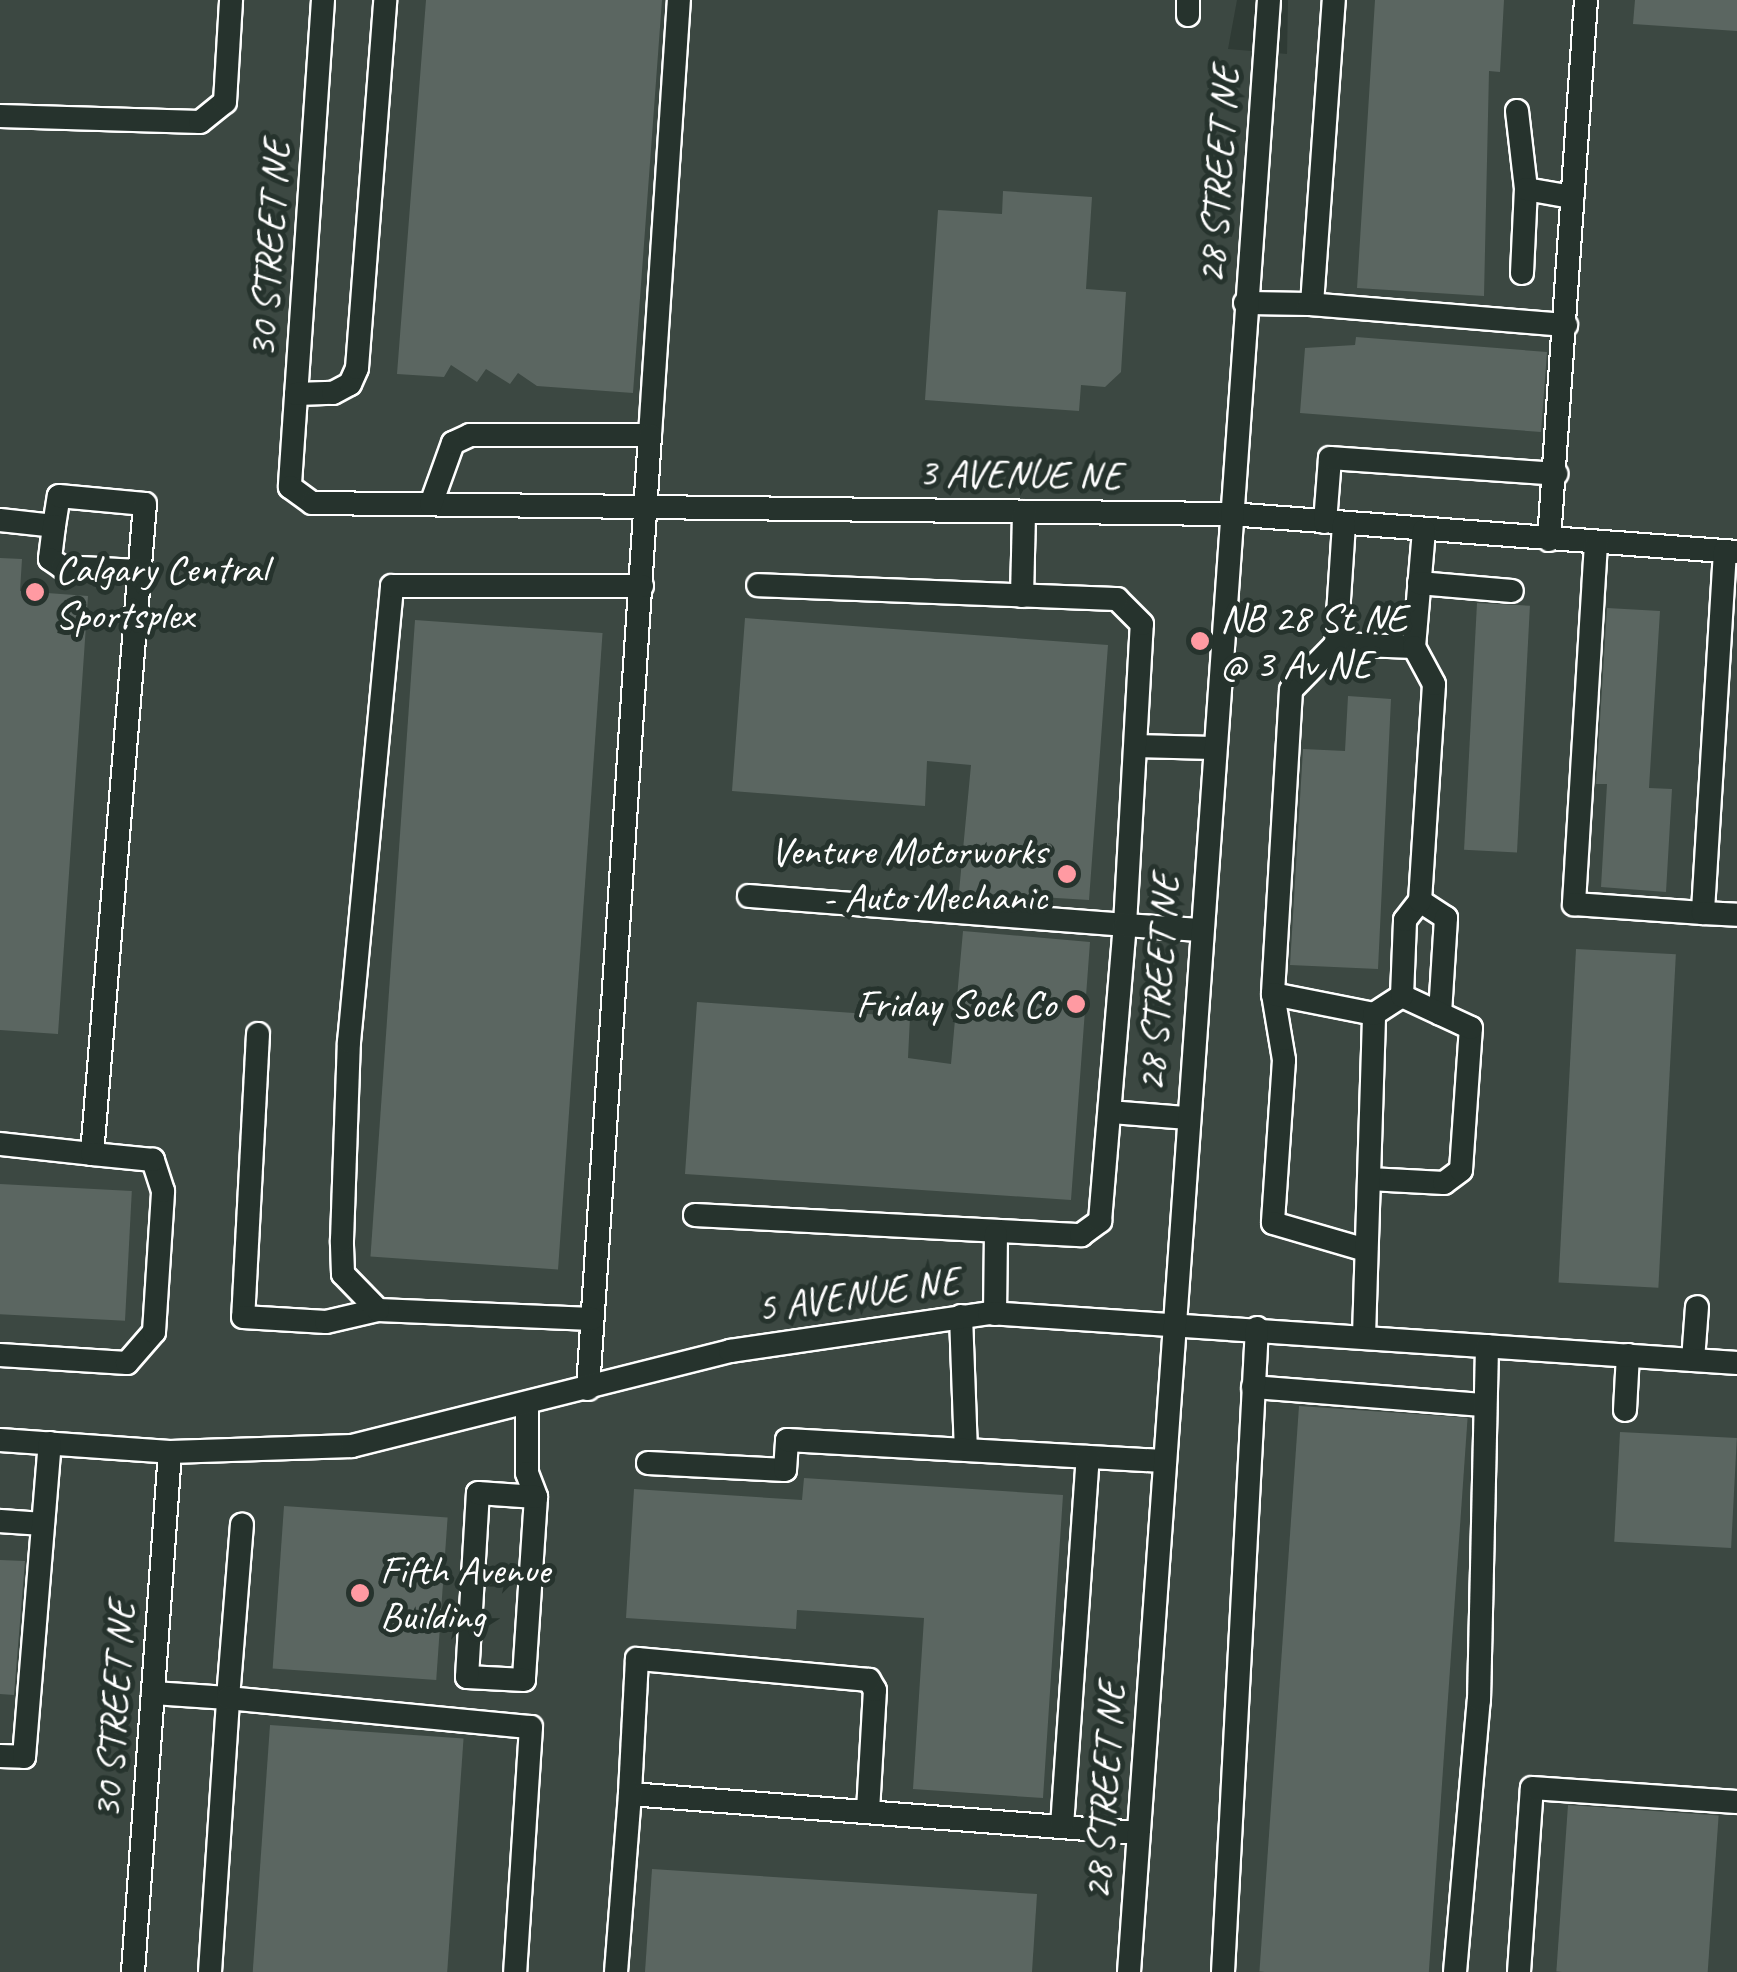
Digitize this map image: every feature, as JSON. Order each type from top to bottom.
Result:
[{"type":"street","points":[[0,116],[200,122],[225,102],[231,0]]},
{"type":"street","name":"30 STREET NE","points":[[303,496],[290,487],[324,0]]},
{"type":"street","points":[[296,394],[333,392],[350,384],[357,368],[386,0]]},
{"type":"street","points":[[588,1390],[642,586],[642,507],[679,0]]},
{"type":"street","name":"28 STREET NE","points":[[1130,1972],[1212,748],[1269,0]]},
{"type":"street","points":[[1309,304],[1334,0]]},
{"type":"street","points":[[1550,540],[1586,0]]},
{"type":"street","points":[[1518,111],[1526,189],[1522,273]]},
{"type":"street","points":[[1526,189],[1572,197]]},
{"type":"street","points":[[1245,303],[1309,304],[1566,326]]},
{"type":"street","points":[[430,504],[453,443],[470,435],[650,435]]},
{"type":"street","points":[[1366,1250],[1273,1223],[1284,1060],[1272,994],[1291,690],[1336,644],[1330,458],[1556,474]]},
{"type":"street","points":[[92,1154],[145,504],[59,496],[50,559],[62,567],[138,571]]},
{"type":"street","name":"3 AVENUE NE","points":[[303,496],[312,503],[1229,514],[1731,551]]},
{"type":"street","points":[[1022,596],[1024,512]]},
{"type":"street","points":[[0,520],[54,526]]},
{"type":"street","points":[[1402,996],[1404,920],[1420,902],[1434,684],[1414,647],[1424,530]]},
{"type":"street","points":[[1596,543],[1574,904],[1737,915]]},
{"type":"street","points":[[1702,912],[1729,622],[1731,551]]},
{"type":"street","points":[[1419,583],[1512,592]]},
{"type":"street","points":[[695,1214],[1061,1238],[1100,1222],[1125,925],[1142,624],[1133,608],[1117,600],[758,584]]},
{"type":"street","points":[[378,1310],[343,1274],[342,1240],[349,1042],[392,586],[642,586]]},
{"type":"street","points":[[1336,644],[1414,647]]},
{"type":"street","points":[[1136,746],[1212,748]]},
{"type":"street","points":[[749,896],[1200,930]]},
{"type":"street","points":[[1420,902],[1446,918],[1440,1014]]},
{"type":"street","points":[[1272,994],[1374,1014],[1402,996]]},
{"type":"street","points":[[1369,1179],[1444,1183],[1461,1170],[1471,1028],[1402,996]]},
{"type":"street","points":[[1364,1336],[1374,1014]]},
{"type":"street","points":[[258,1034],[243,1318],[326,1322],[378,1310],[592,1319]]},
{"type":"street","points":[[1110,1112],[1187,1118]]},
{"type":"street","points":[[0,1144],[152,1160],[163,1191],[154,1332],[127,1364],[0,1356]]},
{"type":"street","points":[[995,1314],[996,1234]]},
{"type":"street","points":[[1693,1360],[1697,1307]]},
{"type":"street","name":"5 AVENUE NE","points":[[0,1440],[170,1452],[352,1446],[527,1407],[730,1351],[995,1314],[1172,1322],[1737,1362]]},
{"type":"street","points":[[961,1316],[966,1450]]},
{"type":"street","points":[[1223,1972],[1257,1328]]},
{"type":"street","points":[[1455,1972],[1480,1700],[1487,1346]]},
{"type":"street","points":[[1625,1410],[1628,1355]]},
{"type":"street","points":[[1253,1387],[1484,1405]]},
{"type":"street","points":[[527,1407],[527,1472],[536,1497],[524,1680],[467,1677],[478,1494],[536,1497]]},
{"type":"street","points":[[648,1463],[784,1470],[787,1440],[1163,1462]]},
{"type":"street","points":[[0,1756],[24,1758],[50,1443]]},
{"type":"street","name":"30 STREET NE","points":[[134,1972],[170,1452]]},
{"type":"street","points":[[1062,1826],[1088,1457]]},
{"type":"street","points":[[0,1520],[43,1524]]},
{"type":"street","points":[[210,1972],[242,1525]]},
{"type":"street","points":[[616,1972],[638,1659],[869,1680],[875,1690],[868,1810]]},
{"type":"street","points":[[153,1693],[531,1728],[514,1972]]},
{"type":"street","points":[[1519,1972],[1532,1788],[1737,1802]]},
{"type":"street","points":[[630,1794],[1138,1832]]},
{"type":"shaded area","points":[[0,0],[1237,0],[1228,49],[1287,54],[1288,0],[1737,0],[1737,1972],[0,1972]]},
{"type":"building","points":[[426,0],[662,0],[633,393],[537,386],[518,373],[510,384],[486,369],[477,382],[451,365],[444,377],[397,374]]},
{"type":"building","points":[[1375,0],[1504,0],[1500,72],[1489,71],[1484,296],[1357,288]]},
{"type":"building","points":[[1635,0],[1737,0],[1737,31],[1633,24]]},
{"type":"building","points":[[1003,191],[1092,197],[1086,289],[1126,292],[1121,372],[1105,387],[1081,385],[1079,411],[925,400],[938,210],[1002,214]]},
{"type":"building","points":[[1356,337],[1547,352],[1541,432],[1300,413],[1305,348],[1355,345]]},
{"type":"building","points":[[0,558],[22,559],[20,591],[88,596],[58,1034],[0,1030]]},
{"type":"building","points":[[1477,603],[1530,606],[1517,852],[1464,850]]},
{"type":"building","points":[[1607,608],[1660,611],[1649,788],[1672,789],[1666,892],[1601,887],[1607,784],[1596,784]]},
{"type":"building","points":[[745,618],[1108,645],[1089,900],[959,892],[971,765],[927,761],[925,806],[732,791]]},
{"type":"building","points":[[415,620],[603,633],[558,1270],[370,1256]]},
{"type":"building","points":[[1348,696],[1391,699],[1378,969],[1290,965],[1303,749],[1345,751]]},
{"type":"building","points":[[963,931],[1090,942],[1071,1200],[685,1174],[697,1002],[910,1017],[908,1058],[951,1064]]},
{"type":"building","points":[[1576,949],[1676,954],[1658,1288],[1559,1283]]},
{"type":"building","points":[[0,1184],[132,1191],[125,1321],[0,1314]]},
{"type":"building","points":[[1299,1406],[1468,1418],[1429,1972],[1259,1972]]},
{"type":"building","points":[[1620,1432],[1737,1438],[1731,1548],[1614,1542]]},
{"type":"building","points":[[804,1478],[1063,1495],[1043,1798],[913,1789],[924,1618],[797,1610],[796,1629],[626,1618],[634,1489],[802,1500]]},
{"type":"building","name":"Fifth Avenue Building","points":[[284,1506],[448,1517],[436,1680],[273,1669]]},
{"type":"building","points":[[0,1560],[25,1561],[14,1695],[0,1694]]},
{"type":"building","points":[[270,1725],[464,1739],[447,1972],[253,1972]]},
{"type":"building","points":[[1568,1805],[1719,1816],[1708,1972],[1556,1972]]},
{"type":"building","points":[[652,1869],[1037,1894],[1032,1972],[645,1972]]},
{"type":"place","name":"Calgary Central Sportsplex","points":[[35,592]]},
{"type":"place","name":"NB 28 St NE @ 3 Av NE","points":[[1200,641]]},
{"type":"place","name":"Venture Motorworks - Auto Mechanic","points":[[1067,874]]},
{"type":"place","name":"Friday Sock Co","points":[[1076,1004]]},
{"type":"place","name":"Fifth Avenue Building","points":[[360,1593]]}]
